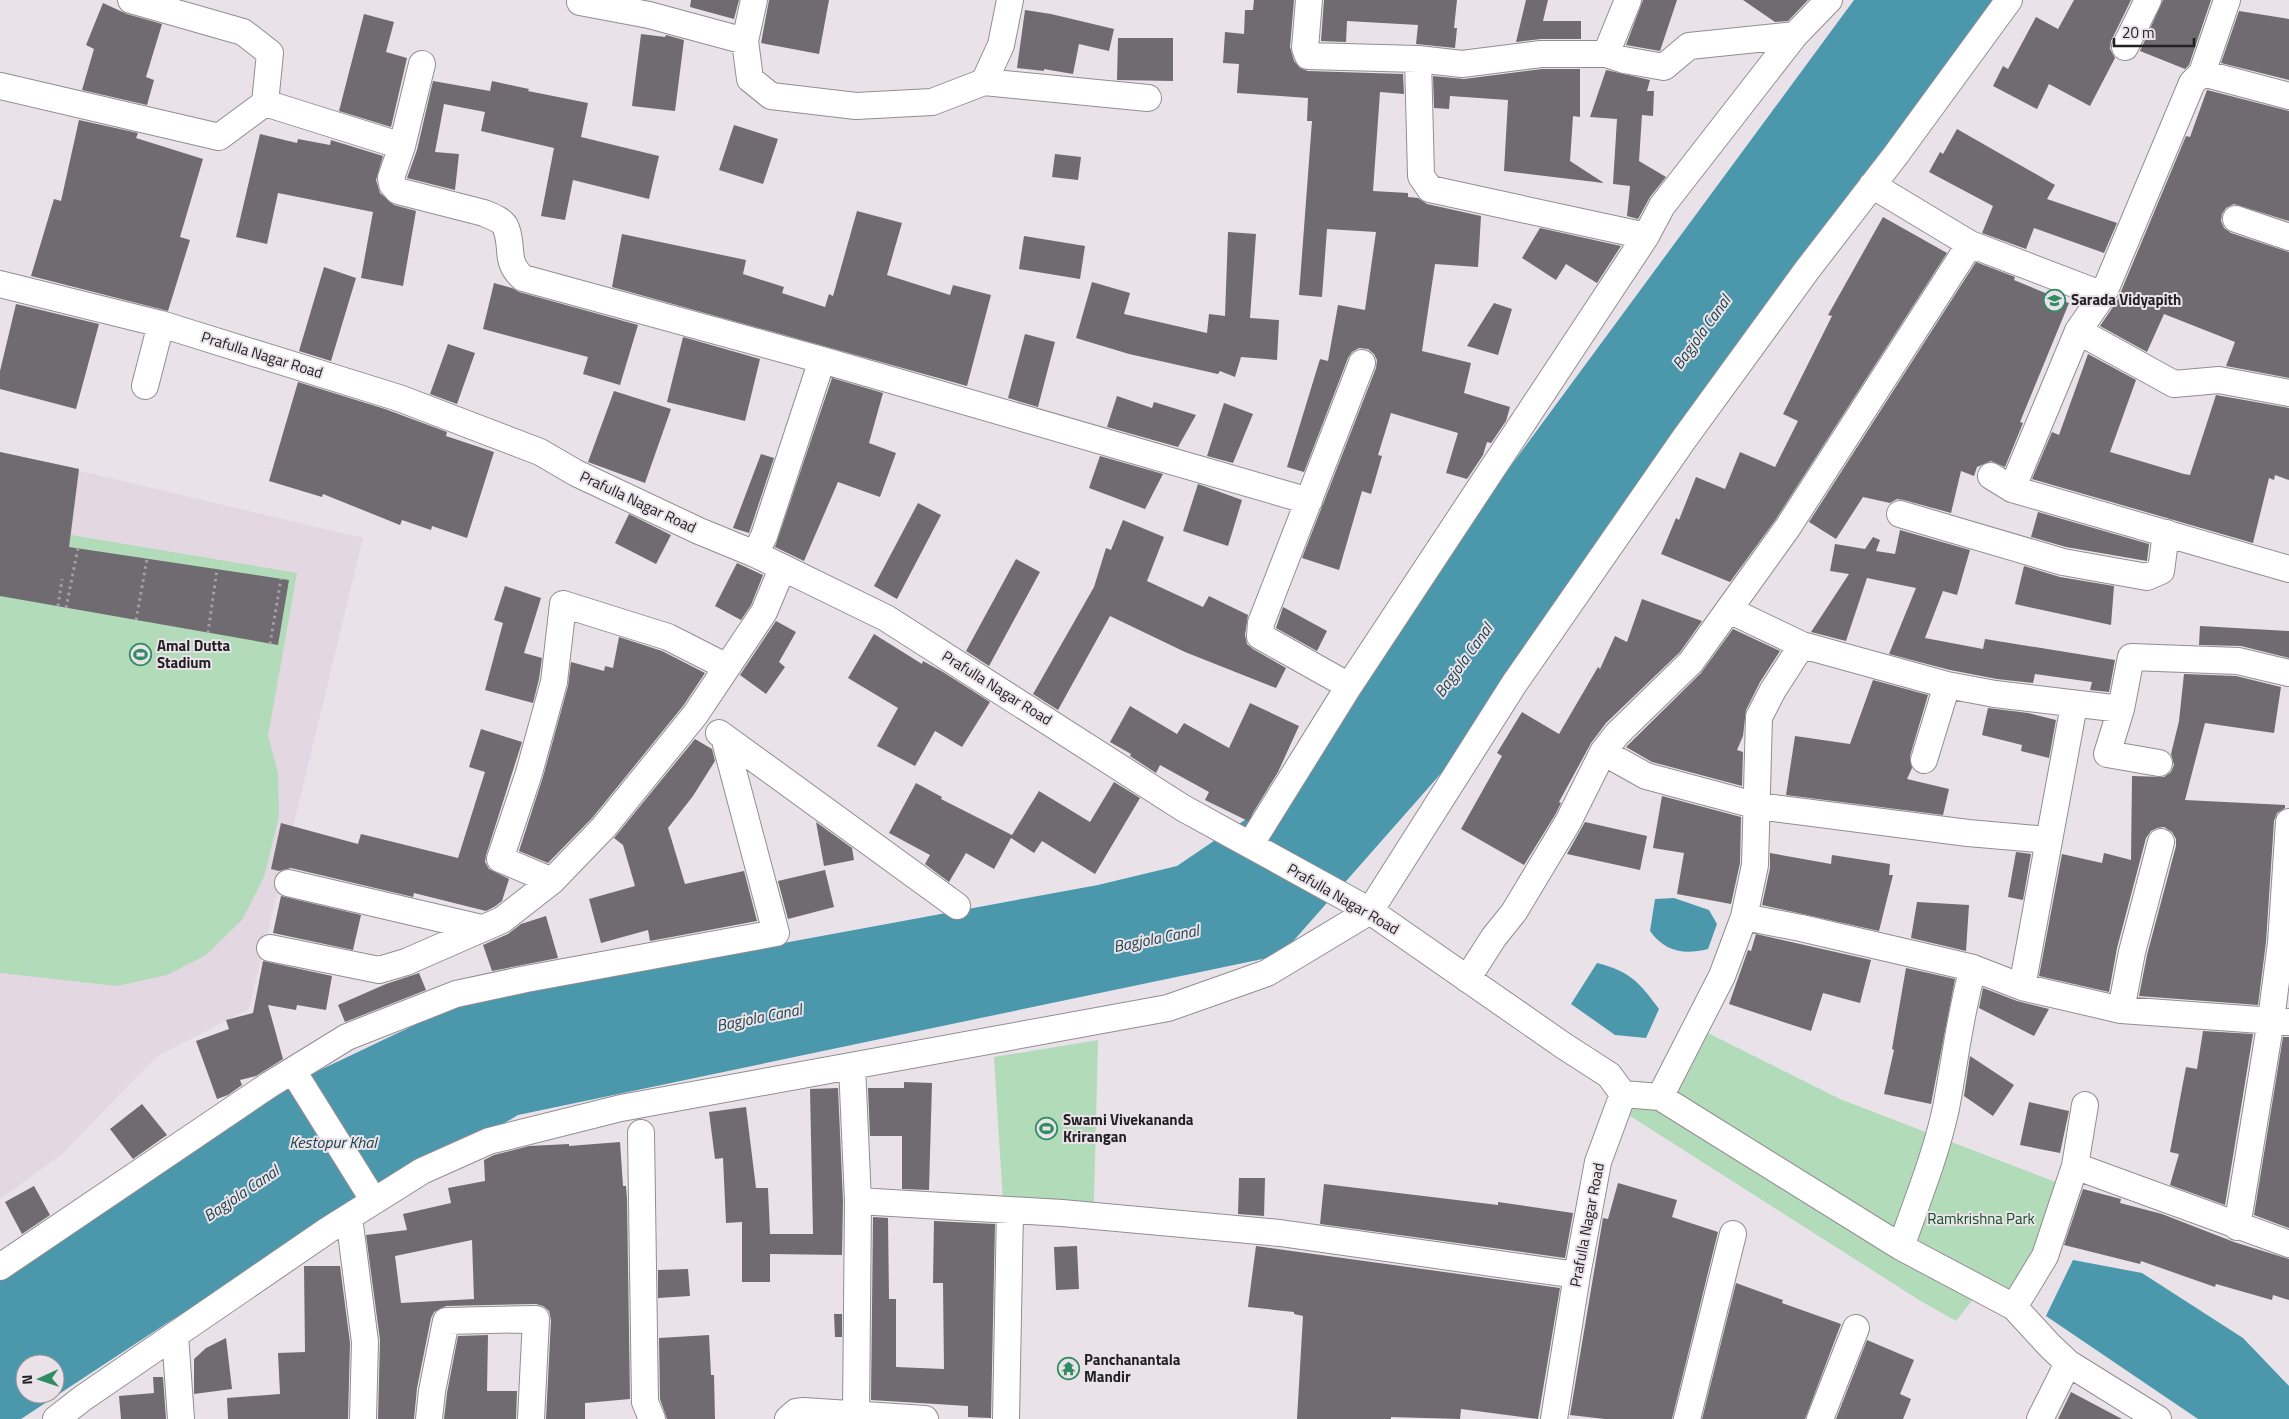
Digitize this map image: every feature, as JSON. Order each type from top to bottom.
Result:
[{"type":"street","points":[[0,86],[218,137],[265,103],[270,53],[243,32],[131,0]]},
{"type":"street","points":[[754,0],[745,41],[750,79],[771,96],[791,100],[856,106],[932,102],[984,82],[1148,98]]},
{"type":"street","points":[[984,82],[1001,46],[1010,0]]},
{"type":"street","points":[[1309,0],[1304,48],[1308,56],[1418,58],[1462,64],[1541,54],[1606,54],[1624,60],[1664,67],[1689,46],[1795,35]]},
{"type":"street","points":[[1606,54],[1628,0]]},
{"type":"street","points":[[1250,845],[1349,686],[1646,236],[1662,206],[1795,35],[1829,0]]},
{"type":"street","points":[[56,1419],[83,1398],[349,1217],[422,1171],[489,1141],[621,1108],[1168,1008],[1267,973],[1370,911],[1427,818],[1519,676],[1684,439],[1807,270],[2009,0]]},
{"type":"street","points":[[2125,47],[2148,0]]},
{"type":"street","points":[[2228,0],[2202,73],[2192,83],[2103,295],[2078,331],[2002,483],[2289,569]]},
{"type":"street","points":[[577,1],[649,15],[745,41]]},
{"type":"street","points":[[1418,58],[1421,176],[1430,189],[1646,236]]},
{"type":"street","points":[[422,64],[392,184],[398,191],[484,213],[497,219],[506,227],[514,270],[523,278],[822,360],[1309,501]]},
{"type":"street","points":[[2202,73],[2289,96]]},
{"type":"street","points":[[265,103],[402,146]]},
{"type":"street","points":[[1872,185],[1970,244],[2103,295]]},
{"type":"street","points":[[2236,219],[2289,237]]},
{"type":"street","points":[[1467,979],[1494,937],[1514,912],[1568,822],[1603,752],[1617,734],[1691,662],[1729,610],[1788,527],[1970,244]]},
{"type":"street","name":"Prafulla Nagar Road","points":[[0,284],[162,324],[399,398],[540,452],[576,473],[699,531],[755,554],[886,618],[1183,808],[1370,911],[1609,1075],[1618,1084],[1623,1094],[1598,1162],[1577,1275],[1554,1419]]},
{"type":"street","points":[[145,386],[162,324]]},
{"type":"street","points":[[2078,331],[2174,384],[2219,380],[2289,393]]},
{"type":"street","points":[[755,554],[764,536],[822,360]]},
{"type":"street","points":[[1349,686],[1260,636],[1261,623],[1362,363]]},
{"type":"street","points":[[1900,514],[2063,562],[2147,577],[2161,571],[2166,533]]},
{"type":"street","points":[[270,948],[379,970],[406,962],[502,920],[552,881],[604,827],[694,714],[764,612],[782,568]]},
{"type":"street","points":[[552,881],[500,859],[529,773],[554,682],[564,604],[668,637],[726,667]]},
{"type":"street","points":[[1729,610],[1802,645],[1947,685],[2074,705],[2121,709]]},
{"type":"street","points":[[1660,1097],[1722,976],[1744,917],[1755,865],[1759,717],[1802,645]]},
{"type":"street","points":[[2159,763],[2107,754],[2121,709],[2131,657],[2238,661],[2289,673]]},
{"type":"street","points":[[1924,760],[1947,685]]},
{"type":"street","points":[[2022,987],[2040,898],[2048,840],[2074,705]]},
{"type":"street","points":[[694,714],[957,906]]},
{"type":"street","points":[[0,1267],[293,1070],[347,1037],[456,994],[526,979],[776,933],[724,737]]},
{"type":"street","points":[[1603,752],[1646,776],[1758,806],[1968,833],[2048,840]]},
{"type":"street","points":[[2237,1227],[2280,1021],[2281,943],[2289,822]]},
{"type":"street","points":[[2121,1010],[2132,952],[2161,842]]},
{"type":"street","points":[[288,883],[481,928]]},
{"type":"street","points":[[1744,917],[1801,928],[1972,968],[2022,987],[2121,1010],[2280,1021]]},
{"type":"street","points":[[1901,1247],[1934,1151],[1945,1109],[1963,1003],[1972,968]]},
{"type":"street","points":[[852,1066],[858,1201],[856,1414]]},
{"type":"street","points":[[293,1070],[374,1201]]},
{"type":"street","points":[[1623,1094],[1660,1097],[1901,1247],[2014,1307],[2068,1363],[2158,1419]]},
{"type":"street","points":[[2014,1307],[2045,1256],[2074,1166],[2086,1105]]},
{"type":"street","points":[[641,1133],[645,1402],[652,1419]]},
{"type":"street","points":[[2074,1166],[2237,1227],[2289,1244]]},
{"type":"street","points":[[858,1201],[1010,1210],[1280,1233],[1577,1275]]},
{"type":"street","points":[[1006,1419],[1010,1210]]},
{"type":"street","points":[[349,1217],[365,1342],[363,1419]]},
{"type":"street","points":[[1687,1419],[1733,1234]]},
{"type":"street","points":[[429,1419],[432,1391],[446,1321],[536,1319],[531,1419]]},
{"type":"street","points":[[1820,1419],[1856,1328]]},
{"type":"street","points":[[175,1335],[181,1419]]},
{"type":"street","points":[[2040,1419],[2068,1363]]},
{"type":"street","points":[[788,1419],[796,1412],[804,1411],[925,1419]]},
{"type":"path","points":[[66,608],[78,548]]},
{"type":"path","points":[[136,620],[147,559]]},
{"type":"path","points":[[208,633],[217,569]]},
{"type":"path","points":[[58,606],[62,579]]},
{"type":"path","points":[[270,644],[282,579]]},
{"type":"shaded area","name":"Amal Dutta Stadium","points":[[0,452],[363,538],[249,1009],[156,1057],[61,1155],[0,1199]]},
{"type":"green space","name":"Amal Dutta Stadium","points":[[0,452],[79,469],[71,535],[297,573],[268,736],[278,773],[279,816],[264,877],[242,920],[206,955],[167,975],[117,986],[0,973]]},
{"type":"green space","name":"Ramkrishna Park","points":[[1696,1027],[1840,1099],[2058,1183],[2014,1307],[1977,1294],[1956,1321],[1919,1300],[1627,1114],[1644,1101],[1672,1094]]},
{"type":"green space","name":"Swami Vivekananda Krirangan","points":[[1098,1040],[1094,1202],[1003,1203],[994,1057]]},
{"type":"water","name":"Kestopur Khal","points":[[1854,0],[2012,0],[1459,753],[1281,955],[518,1115],[170,1321],[65,1390],[65,1354],[15,1354],[15,1404],[44,1404],[21,1419],[0,1419],[0,1277],[299,1080],[463,1002],[1098,885],[1177,866],[1255,813]]},
{"type":"water","points":[[1674,898],[1709,910],[1717,924],[1708,949],[1691,952],[1669,948],[1662,944],[1650,931],[1655,899]]},
{"type":"water","points":[[1597,963],[1618,970],[1633,979],[1659,1009],[1646,1038],[1615,1035],[1571,1004]]},
{"type":"water","points":[[2073,1260],[2142,1273],[2243,1338],[2289,1386],[2289,1419],[2198,1419],[2046,1316]]},
{"type":"building","points":[[691,0],[739,0],[734,19],[690,7]]},
{"type":"building","points":[[769,0],[829,0],[819,54],[761,43]]},
{"type":"building","points":[[1254,0],[1294,0],[1290,47],[1294,61],[1300,68],[1308,71],[1403,74],[1404,94],[1380,92],[1373,191],[1408,193],[1408,197],[1418,198],[1427,204],[1481,216],[1478,267],[1435,264],[1422,351],[1471,363],[1464,393],[1510,407],[1506,421],[1491,443],[1487,442],[1483,455],[1467,479],[1446,473],[1458,433],[1391,413],[1378,455],[1382,456],[1371,494],[1362,491],[1339,570],[1302,558],[1376,368],[1377,360],[1368,349],[1359,348],[1352,352],[1348,358],[1304,472],[1287,467],[1320,359],[1328,361],[1338,305],[1365,310],[1376,232],[1327,229],[1322,297],[1299,295],[1312,121],[1307,121],[1308,98],[1237,93],[1239,64],[1223,63],[1225,32],[1244,34],[1245,10],[1253,10]]},
{"type":"building","points":[[1324,0],[1457,0],[1454,28],[1457,28],[1455,48],[1416,44],[1418,25],[1347,21],[1346,42],[1321,41]]},
{"type":"building","points":[[1526,0],[1548,0],[1543,21],[1581,21],[1581,39],[1541,39],[1516,42]]},
{"type":"building","points":[[1643,0],[1677,0],[1660,51],[1626,45]]},
{"type":"building","points":[[1743,0],[1808,0],[1788,21],[1775,22]]},
{"type":"building","points":[[2074,0],[2131,0],[2111,41],[2110,49],[2115,58],[2090,106],[2049,84],[2037,109],[1993,86],[2003,66],[2008,69],[2036,17],[2058,29]]},
{"type":"building","points":[[2163,0],[2211,0],[2189,65],[2185,69],[2140,51]]},
{"type":"building","points":[[103,3],[127,14],[162,24],[146,77],[154,80],[147,105],[82,90],[94,49],[86,45]]},
{"type":"building","points":[[1025,10],[1051,14],[1114,29],[1109,51],[1079,44],[1073,74],[1044,69],[1044,71],[1017,68]]},
{"type":"building","points":[[2239,11],[2289,19],[2289,80],[2221,63]]},
{"type":"building","points":[[364,14],[394,22],[386,52],[407,58],[391,127],[339,111]]},
{"type":"building","points":[[641,34],[665,37],[666,35],[684,40],[675,111],[632,106]]},
{"type":"building","points":[[1118,38],[1173,38],[1173,81],[1117,80]]},
{"type":"building","points":[[1542,69],[1580,69],[1580,117],[1573,116],[1570,161],[1604,183],[1504,171],[1508,100],[1450,96],[1449,109],[1434,108],[1433,76],[1464,79]]},
{"type":"building","points":[[1606,70],[1650,80],[1647,91],[1654,91],[1653,116],[1642,115],[1639,161],[1666,177],[1650,197],[1638,219],[1627,216],[1630,186],[1613,184],[1617,119],[1590,117]]},
{"type":"building","points":[[433,81],[490,91],[492,81],[529,89],[528,91],[588,103],[581,137],[659,156],[649,199],[573,180],[565,220],[541,216],[554,148],[481,131],[485,112],[444,104],[435,152],[459,154],[455,190],[407,178],[417,150]]},
{"type":"building","points":[[2207,90],[2289,111],[2289,221],[2234,204],[2226,208],[2222,214],[2221,221],[2224,228],[2231,233],[2289,252],[2289,378],[2226,366],[2235,342],[2164,314],[2147,352],[2100,326],[2117,301],[2186,136],[2190,137]]},
{"type":"building","points":[[79,120],[138,133],[136,138],[203,159],[180,237],[190,240],[168,311],[31,276],[54,199],[61,201]]},
{"type":"building","points":[[734,125],[778,139],[763,184],[719,170]]},
{"type":"building","points":[[1957,129],[2055,185],[2047,199],[2117,223],[2104,253],[2034,228],[2026,249],[1982,233],[1993,206],[1929,172],[1940,152],[1943,154]]},
{"type":"building","points":[[260,134],[297,143],[298,139],[330,145],[331,140],[383,156],[376,180],[380,193],[394,205],[416,211],[403,286],[361,278],[373,212],[278,193],[267,244],[236,237]]},
{"type":"building","points":[[1055,154],[1081,157],[1078,180],[1052,177]]},
{"type":"building","points":[[857,211],[902,223],[887,275],[950,295],[953,285],[991,295],[967,386],[612,287],[622,234],[746,260],[743,274],[784,287],[782,293],[825,307],[829,294],[833,296]]},
{"type":"building","points":[[1883,217],[1947,253],[1776,519],[1730,582],[1661,554],[1676,518],[1679,520],[1696,477],[1725,489],[1740,452],[1775,467],[1798,421],[1783,414],[1832,316],[1828,315]]},
{"type":"building","points":[[1540,228],[1621,246],[1597,283],[1566,264],[1556,280],[1522,258]]},
{"type":"building","points":[[1228,232],[1256,234],[1250,318],[1279,320],[1277,360],[1241,357],[1235,377],[1220,371],[1218,374],[1129,354],[1076,338],[1092,282],[1130,293],[1124,314],[1207,333],[1209,314],[1225,316]]},
{"type":"building","points":[[1024,236],[1085,246],[1080,279],[1019,269]]},
{"type":"building","points":[[1976,262],[2015,277],[2014,280],[2069,303],[2020,422],[2023,423],[2005,467],[1991,461],[1977,467],[1974,476],[1961,471],[1951,513],[1904,500],[1897,499],[1890,503],[1863,497],[1836,539],[1809,522]]},
{"type":"building","points":[[324,267],[356,278],[331,361],[299,351]]},
{"type":"building","points":[[494,283],[519,292],[638,325],[620,385],[583,374],[588,357],[483,329]]},
{"type":"building","points":[[1494,303],[1512,309],[1498,355],[1467,346]]},
{"type":"building","points":[[16,304],[99,324],[76,409],[0,389],[0,371]]},
{"type":"building","points":[[1025,334],[1055,342],[1038,407],[1008,398]]},
{"type":"building","points":[[683,337],[760,359],[745,421],[667,402]]},
{"type":"building","points":[[448,344],[475,353],[457,404],[430,394]]},
{"type":"building","points":[[2088,354],[2136,380],[2110,452],[2184,474],[2190,475],[2216,395],[2289,408],[2289,480],[2275,475],[2274,480],[2269,478],[2253,543],[2032,479],[2052,432],[2059,435]]},
{"type":"building","points":[[832,378],[883,393],[869,443],[896,453],[880,497],[838,482],[804,561],[775,547]]},
{"type":"building","points":[[298,382],[385,409],[447,432],[446,436],[494,452],[467,538],[432,526],[431,530],[402,520],[400,525],[323,494],[322,497],[269,481]]},
{"type":"building","points":[[614,391],[671,409],[645,483],[588,462]]},
{"type":"building","points":[[1117,396],[1152,408],[1154,402],[1196,415],[1178,447],[1107,427]]},
{"type":"building","points":[[1224,403],[1253,414],[1233,463],[1207,456]]},
{"type":"building","points":[[0,452],[79,469],[69,547],[289,580],[278,645],[0,596]]},
{"type":"building","points":[[761,454],[774,458],[749,533],[733,528]]},
{"type":"building","points":[[1100,456],[1163,474],[1145,509],[1089,488]]},
{"type":"building","points":[[1198,484],[1242,500],[1228,546],[1183,531]]},
{"type":"building","points":[[918,503],[941,515],[897,599],[874,586]]},
{"type":"building","points":[[2038,512],[2149,544],[2147,561],[2066,547],[2031,537]]},
{"type":"building","points":[[629,514],[671,535],[656,564],[615,543]]},
{"type":"building","points":[[1123,520],[1164,537],[1147,581],[1203,607],[1209,596],[1248,615],[1245,635],[1247,644],[1286,668],[1276,688],[1185,652],[1110,616],[1058,710],[1033,694],[1094,587],[1106,548],[1111,550]]},
{"type":"building","points":[[1900,530],[1970,550],[1957,595],[1943,591],[1925,638],[1983,649],[1985,639],[2115,660],[2109,692],[2090,690],[2092,682],[2035,674],[2033,683],[1997,679],[1950,670],[1889,654],[1916,588],[1867,578],[1846,641],[1811,632],[1849,574],[1830,571],[1835,544],[1865,549],[1873,537],[1880,540],[1876,551],[1895,554]]},
{"type":"building","points":[[1016,559],[1040,572],[989,666],[966,651]]},
{"type":"building","points":[[737,563],[763,575],[751,605],[741,620],[715,606]]},
{"type":"building","points":[[2024,566],[2060,577],[2114,586],[2111,625],[2015,604]]},
{"type":"building","points":[[505,586],[541,598],[524,653],[542,658],[533,703],[485,690],[503,623],[494,620]]},
{"type":"building","points":[[1642,599],[1702,621],[1680,652],[1606,723],[1591,743],[1559,802],[1561,803],[1555,815],[1524,865],[1461,829],[1502,756],[1497,753],[1522,712],[1559,734],[1598,667],[1600,669],[1615,636],[1627,642]]},
{"type":"building","points":[[1283,607],[1327,631],[1317,651],[1276,628]]},
{"type":"building","points":[[776,621],[796,632],[779,662],[785,667],[766,694],[740,675]]},
{"type":"building","points":[[2200,626],[2289,631],[2289,658],[2241,646],[2199,645]]},
{"type":"building","points":[[1733,629],[1780,651],[1760,682],[1746,710],[1743,736],[1737,750],[1743,752],[1742,786],[1652,762],[1626,747],[1701,673]]},
{"type":"building","points":[[874,634],[922,664],[923,661],[943,672],[990,702],[962,747],[935,731],[915,766],[877,746],[898,708],[848,678]]},
{"type":"building","points":[[619,637],[662,651],[705,673],[683,706],[593,817],[548,863],[519,851],[543,777],[568,686],[571,662],[604,671],[605,666],[613,668]]},
{"type":"building","points":[[2184,674],[2236,676],[2281,687],[2274,733],[2205,723],[2185,800],[2285,805],[2285,808],[2277,813],[2274,821],[2266,942],[2258,1005],[2139,996],[2147,955],[2176,846],[2176,839],[2172,832],[2164,827],[2151,831],[2146,838],[2117,948],[2109,992],[2039,976],[2062,854],[2102,863],[2104,853],[2131,860],[2132,776],[2164,777],[2171,772],[2174,765],[2171,754],[2179,721]]},
{"type":"building","points":[[1873,680],[1928,695],[1910,756],[1912,768],[1907,779],[1949,789],[1943,815],[1786,795],[1795,736],[1850,744]]},
{"type":"building","points":[[1250,703],[1299,726],[1278,772],[1248,821],[1205,800],[1209,792],[1160,765],[1156,773],[1130,756],[1131,754],[1110,742],[1130,706],[1177,734],[1184,723],[1229,748]]},
{"type":"building","points":[[1988,708],[2028,713],[2056,720],[2049,758],[2021,751],[2022,745],[1982,735]]},
{"type":"building","points":[[481,729],[522,742],[486,855],[485,862],[489,869],[509,879],[502,901],[494,907],[486,911],[414,893],[413,897],[291,868],[279,871],[271,869],[281,823],[358,844],[361,834],[458,858],[485,772],[469,767]]},
{"type":"building","points":[[695,739],[712,749],[715,761],[693,796],[668,828],[685,884],[744,871],[757,921],[650,941],[648,930],[601,943],[589,899],[635,886],[623,845],[614,838]]},
{"type":"building","points":[[1114,782],[1140,798],[1095,874],[1042,841],[1034,853],[1011,838],[994,869],[966,853],[949,882],[925,864],[930,855],[889,833],[916,783],[942,797],[941,799],[1012,835],[1039,791],[1090,822]]},
{"type":"building","points":[[1662,796],[1741,817],[1740,863],[1731,904],[1677,894],[1684,853],[1653,848]]},
{"type":"building","points":[[816,822],[852,848],[854,860],[824,866]]},
{"type":"building","points":[[1585,822],[1647,836],[1640,870],[1567,854]]},
{"type":"building","points":[[2016,852],[2031,854],[2023,900],[2008,897]]},
{"type":"building","points":[[1770,853],[1831,864],[1832,855],[1890,864],[1889,875],[1893,875],[1879,931],[1762,905],[1770,868]]},
{"type":"building","points":[[825,870],[834,907],[788,919],[778,881]]},
{"type":"building","points":[[281,896],[361,915],[353,950],[273,933]]},
{"type":"building","points":[[1917,902],[1969,905],[1966,951],[1911,938]]},
{"type":"building","points":[[546,916],[558,958],[492,971],[483,945],[508,934],[521,924]]},
{"type":"building","points":[[1756,934],[1871,960],[1860,1003],[1823,993],[1811,1031],[1729,1004],[1748,950],[1751,951]]},
{"type":"building","points":[[263,961],[332,976],[326,1010],[297,1005],[296,1010],[268,1005],[283,1059],[256,1076],[240,1080],[242,1085],[228,1095],[217,1099],[196,1041],[229,1029],[226,1020],[253,1013]]},
{"type":"building","points":[[1906,968],[1955,979],[1931,1104],[1884,1094],[1894,1050],[1892,1049]]},
{"type":"building","points":[[419,973],[426,990],[345,1022],[338,1005],[386,984]]},
{"type":"building","points":[[1983,988],[2017,1001],[2049,1009],[2034,1036],[1979,1008]]},
{"type":"building","points":[[2203,1031],[2253,1034],[2225,1205],[2170,1185],[2179,1154],[2170,1152],[2186,1067],[2197,1069]]},
{"type":"building","points":[[2283,1037],[2289,1037],[2289,1228],[2254,1215]]},
{"type":"building","points":[[1970,1056],[2014,1085],[1993,1116],[1964,1096]]},
{"type":"building","points":[[904,1082],[932,1083],[929,1190],[902,1189],[902,1136],[870,1136],[868,1088],[904,1088]]},
{"type":"building","points":[[838,1088],[843,1201],[842,1255],[770,1254],[770,1282],[742,1282],[742,1222],[726,1223],[723,1158],[715,1159],[709,1112],[746,1107],[756,1188],[768,1188],[770,1234],[813,1234],[810,1089]]},
{"type":"building","points":[[2029,1102],[2069,1111],[2060,1153],[2020,1145]]},
{"type":"building","points":[[142,1104],[167,1135],[133,1159],[110,1129]]},
{"type":"building","points":[[620,1142],[623,1186],[626,1186],[627,1199],[630,1399],[585,1403],[585,1419],[546,1419],[551,1320],[549,1311],[543,1306],[536,1304],[446,1306],[434,1312],[431,1318],[417,1388],[414,1419],[378,1419],[380,1340],[366,1235],[407,1230],[403,1214],[451,1203],[448,1188],[485,1181],[484,1160],[494,1155],[529,1146],[569,1144],[569,1146]],"holes":[[[472,1240],[474,1299],[401,1303],[395,1256]]]},
{"type":"building","points":[[1239,1178],[1265,1178],[1264,1216],[1238,1214]]},
{"type":"building","points":[[1618,1183],[1677,1200],[1672,1217],[1718,1232],[1672,1419],[1605,1419],[1570,1415],[1603,1218],[1608,1219]]},
{"type":"building","points":[[1324,1184],[1498,1205],[1498,1202],[1573,1213],[1565,1258],[1320,1224]]},
{"type":"building","points":[[34,1186],[50,1215],[22,1234],[5,1202]]},
{"type":"building","points":[[2083,1189],[2121,1199],[2120,1203],[2162,1214],[2234,1242],[2289,1259],[2289,1300],[2273,1295],[2272,1300],[2216,1284],[2215,1287],[2141,1261],[2140,1264],[2064,1245]]},
{"type":"building","points":[[873,1217],[888,1218],[889,1299],[896,1299],[896,1367],[944,1369],[943,1283],[933,1283],[934,1221],[995,1224],[991,1418],[968,1417],[968,1406],[871,1400]]},
{"type":"building","points":[[1077,1246],[1079,1289],[1056,1290],[1054,1247]]},
{"type":"building","points":[[1256,1246],[1560,1288],[1538,1419],[1461,1409],[1460,1419],[1391,1417],[1391,1419],[1297,1419],[1303,1316],[1294,1314],[1294,1312],[1248,1307]]},
{"type":"building","points":[[304,1266],[340,1266],[350,1343],[348,1419],[228,1419],[227,1398],[280,1394],[278,1353],[305,1352]]},
{"type":"building","points":[[688,1269],[690,1296],[658,1298],[658,1270]]},
{"type":"building","points":[[1736,1283],[1783,1300],[1782,1303],[1841,1324],[1805,1419],[1702,1419]]},
{"type":"building","points":[[834,1314],[842,1314],[842,1337],[835,1337]]},
{"type":"building","points":[[488,1335],[487,1391],[517,1391],[516,1419],[444,1419],[458,1336]]},
{"type":"building","points":[[709,1335],[711,1375],[714,1375],[715,1419],[667,1419],[660,1399],[659,1338]]},
{"type":"building","points":[[226,1338],[232,1389],[194,1394],[194,1359],[206,1348]]},
{"type":"building","points":[[1867,1340],[1914,1360],[1900,1394],[1911,1399],[1903,1419],[1836,1419]]},
{"type":"building","points":[[153,1377],[163,1377],[166,1419],[121,1419],[119,1396],[154,1393]]},
{"type":"building","points":[[2071,1392],[2122,1419],[2058,1419]]},
{"type":"place","name":"Sarada Vidyapith","points":[[2055,300]]},
{"type":"place","name":"Amal Dutta Stadium","points":[[141,655]]},
{"type":"place","name":"Swami Vivekananda Krirangan","points":[[1047,1129]]},
{"type":"place","name":"Panchanantala Mandir","points":[[1068,1369]]},
{"type":"water label","name":"Bagjola Canal","points":[[1701,332]]},
{"type":"water label","name":"Bagjola Canal","points":[[1463,660]]},
{"type":"water label","name":"Bagjola Canal","points":[[1156,938]]},
{"type":"water label","name":"Bagjola Canal","points":[[759,1017]]},
{"type":"water label","name":"Bagjola Canal","points":[[241,1193]]}]
